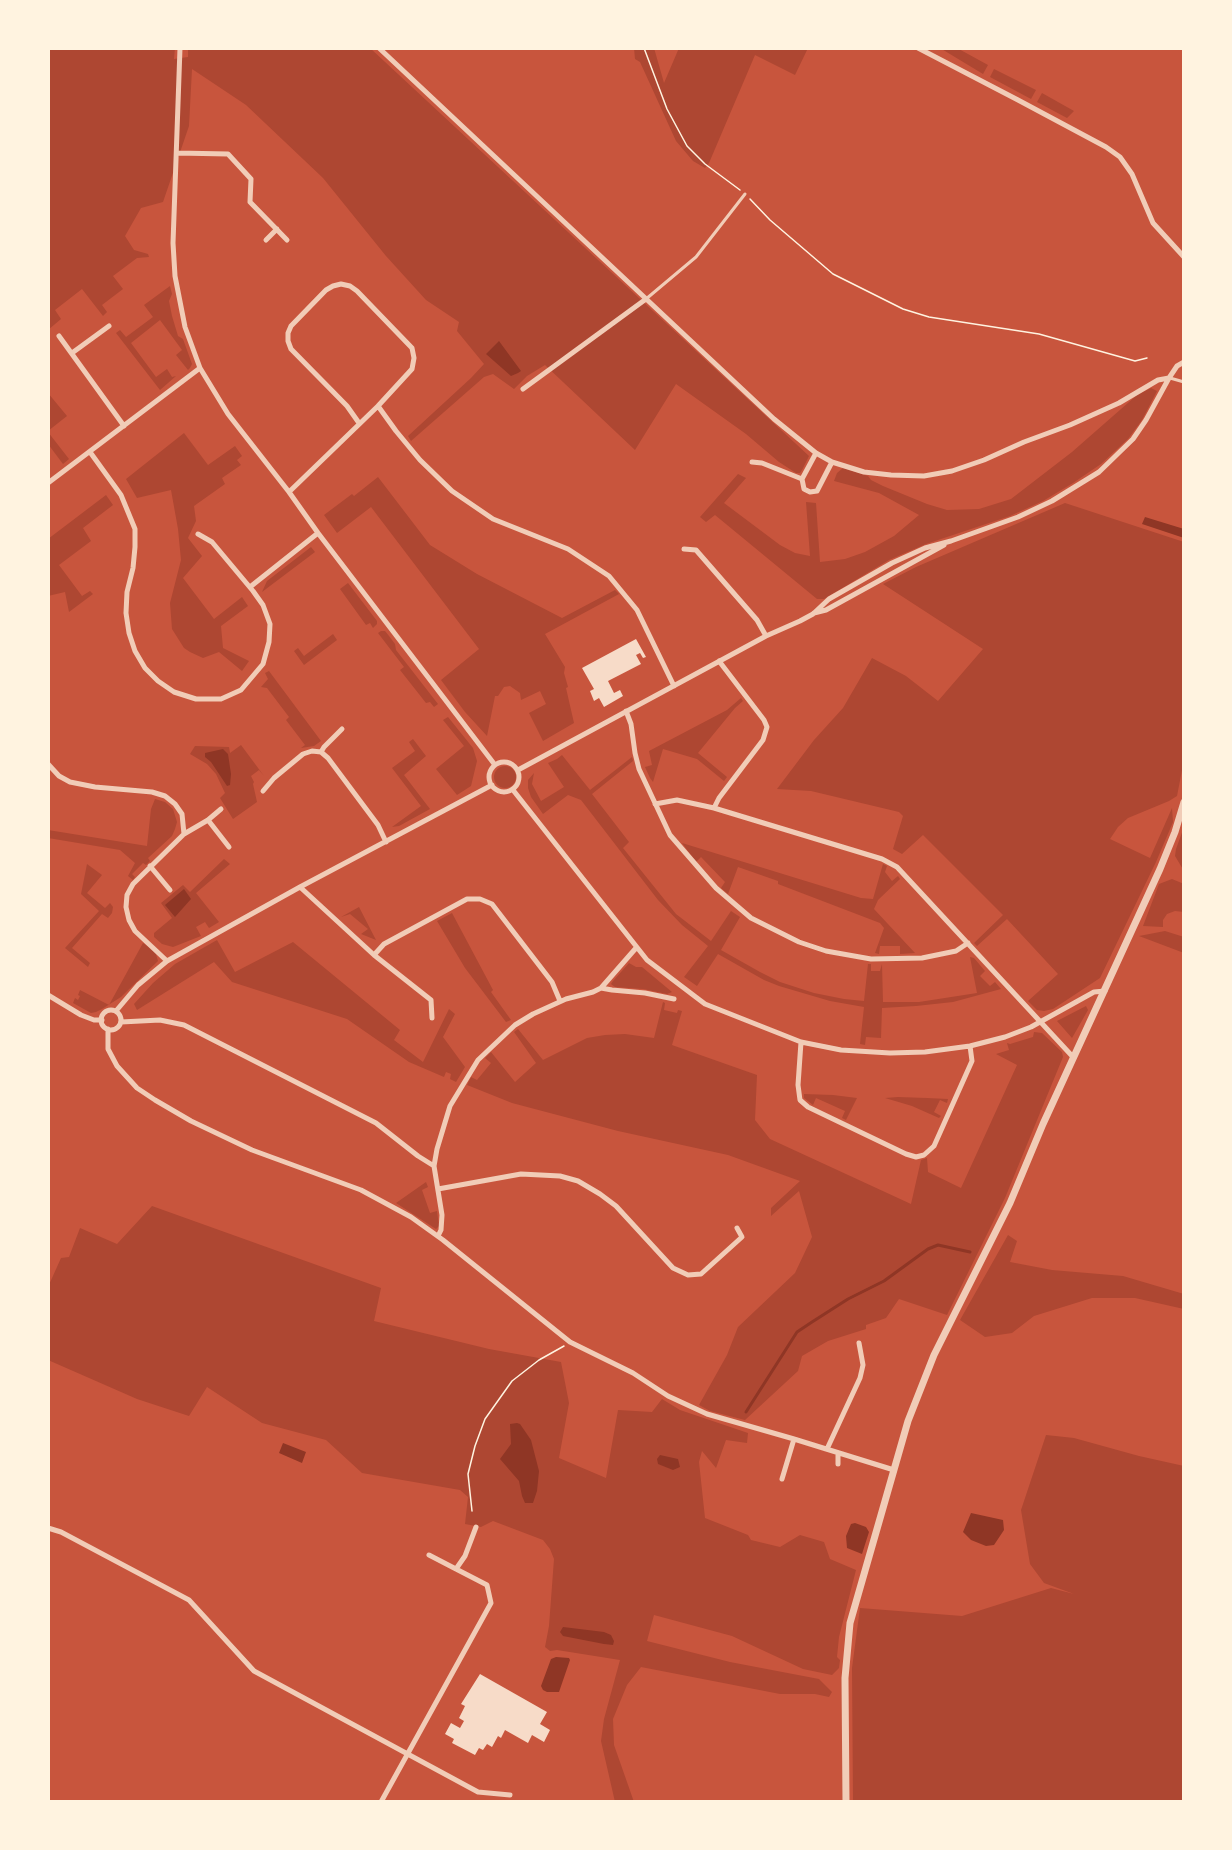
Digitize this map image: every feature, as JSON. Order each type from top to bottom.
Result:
[{"type":"street","points":[[180,48],[173,243],[175,276],[185,327],[200,368],[228,414],[495,765]]},
{"type":"street","points":[[379,48],[774,419],[816,453],[832,462],[864,472],[891,475],[924,476],[952,471],[1070,425],[1119,403],[1154,381],[1169,378]]},
{"type":"street","points":[[918,48],[1106,147],[1120,157],[1132,174],[1153,223],[1184,257]]},
{"type":"street","points":[[177,153],[228,154],[250,179],[250,202],[287,240]]},
{"type":"street","points":[[266,240],[277,229]]},
{"type":"street","points":[[289,492],[378,406],[412,369],[414,358],[412,348],[357,291],[341,284],[326,290],[291,326],[288,341],[291,349],[347,406],[359,423]]},
{"type":"street","points":[[523,389],[646,299]]},
{"type":"street","points":[[72,353],[109,326]]},
{"type":"street","points":[[59,336],[124,426]]},
{"type":"street","points":[[518,770],[766,636],[826,610],[951,541],[1052,501],[1099,472],[1133,439],[1169,378],[1177,366],[1184,362]]},
{"type":"street","points":[[48,483],[200,368]]},
{"type":"street","points":[[378,406],[420,460],[452,491],[493,519],[568,549],[609,576],[637,610],[674,686]]},
{"type":"street","points":[[90,452],[122,495],[135,529],[133,568],[127,592],[126,613],[135,651],[145,668],[174,692],[196,699],[221,699],[241,690],[254,678],[263,664],[269,642],[270,624],[263,605],[250,587],[212,542],[198,534]]},
{"type":"street","points":[[816,453],[802,478],[804,489],[810,492],[817,491],[832,462]]},
{"type":"street","points":[[752,462],[762,463],[802,478]]},
{"type":"street","points":[[250,587],[318,533]]},
{"type":"street","points":[[684,549],[696,550],[757,620],[766,636]]},
{"type":"street","points":[[714,808],[718,798],[763,740],[766,727],[764,720],[719,661]]},
{"type":"street","points":[[626,711],[631,724],[634,753],[645,783],[670,835],[716,888],[752,918],[799,942],[826,951],[871,959],[922,958],[956,951],[968,943]]},
{"type":"street","points":[[321,752],[342,729]]},
{"type":"street","points":[[263,791],[274,778],[303,754],[312,751],[321,752],[328,758],[378,825],[386,842]]},
{"type":"street","points":[[501,762],[509,763],[518,770],[518,782],[513,790],[501,792],[492,785],[489,776],[495,765],[501,762]]},
{"type":"street","points":[[48,764],[50,771],[70,782],[95,787],[152,792],[165,796],[176,804],[182,814],[184,834]]},
{"type":"street","points":[[116,1011],[138,985],[167,961],[492,785]]},
{"type":"street","points":[[513,790],[647,960],[705,1004],[801,1042],[841,1050],[882,1053],[925,1052],[970,1046],[1005,1037],[1040,1023],[1094,992],[1105,991]]},
{"type":"street","points":[[655,804],[677,800],[714,808],[882,859],[897,867],[1073,1057]]},
{"type":"street","points":[[846,1802],[845,1678],[849,1623],[908,1421],[934,1355],[1010,1203],[1073,1057],[1105,991],[1167,850],[1184,802]]},
{"type":"street","points":[[167,961],[135,931],[126,907],[127,895],[133,884],[184,834],[208,820],[221,809]]},
{"type":"street","points":[[208,820],[230,847]]},
{"type":"street","points":[[150,866],[170,890]]},
{"type":"street","points":[[300,887],[374,955],[431,1000],[432,1018]]},
{"type":"street","points":[[374,955],[384,944],[457,904],[467,899],[480,899],[492,904],[552,982],[561,1001]]},
{"type":"street","points":[[602,988],[636,948]]},
{"type":"street","points":[[438,1236],[441,1230],[442,1215],[434,1166],[441,1133],[450,1106],[478,1060],[515,1025],[533,1014],[561,1001],[602,988],[674,999]]},
{"type":"street","points":[[48,995],[81,1015],[94,1020],[102,1020]]},
{"type":"street","points":[[121,1022],[116,1011],[111,1010],[105,1012],[102,1020],[108,1029],[115,1029],[121,1022],[160,1020],[184,1025],[376,1123],[434,1166]]},
{"type":"street","points":[[108,1029],[108,1049],[117,1066],[137,1088],[191,1121],[252,1150],[361,1190],[411,1217],[570,1342],[633,1373],[668,1396],[707,1414],[894,1470]]},
{"type":"street","points":[[801,1042],[798,1085],[800,1100],[808,1107],[906,1154],[916,1156],[924,1155],[934,1146],[972,1061],[970,1046]]},
{"type":"street","points":[[438,1189],[521,1174],[560,1176],[578,1181],[616,1206],[674,1269],[688,1275],[701,1274],[742,1237],[737,1228]]},
{"type":"street","points":[[827,1449],[860,1378],[863,1365],[859,1343]]},
{"type":"street","points":[[782,1479],[794,1439]]},
{"type":"street","points":[[838,1453],[838,1464]]},
{"type":"street","points":[[456,1569],[465,1556],[476,1527]]},
{"type":"street","points":[[48,1528],[56,1530],[189,1600],[254,1671],[478,1792],[510,1795]]},
{"type":"street","points":[[381,1802],[491,1603],[487,1585],[429,1555]]},
{"type":"lane","points":[[646,299],[696,257],[745,194]]},
{"type":"lane","points":[[1169,378],[1184,382]]},
{"type":"path","points":[[644,48],[667,110],[687,146],[705,164],[745,194],[770,220],[834,274],[903,309],[929,317],[1040,334],[1135,361],[1147,358]]},
{"type":"path","points":[[472,1511],[468,1474],[485,1419],[512,1381],[539,1360],[570,1342]]},
{"type":"shaded area","points":[[48,48],[175,48],[174,59],[188,57],[188,48],[370,48],[809,456],[802,470],[796,473],[779,462],[746,434],[676,384],[635,450],[545,365],[527,376],[514,389],[493,374],[484,377],[411,441],[408,436],[484,364],[457,331],[459,322],[426,300],[386,256],[323,178],[246,105],[192,69],[189,126],[163,202],[141,208],[125,236],[134,250],[148,254],[149,257],[137,258],[113,276],[123,289],[102,305],[107,312],[103,316],[82,289],[55,310],[61,319],[48,330]]},
{"type":"shaded area","points":[[634,48],[654,48],[664,83],[679,48],[808,48],[795,75],[755,55],[705,168],[693,161],[676,141],[640,62],[635,59]]},
{"type":"shaded area","points":[[940,48],[957,48],[988,65],[983,74]]},
{"type":"shaded area","points":[[994,69],[1036,90],[1031,99],[990,77]]},
{"type":"shaded area","points":[[1042,93],[1074,111],[1067,118],[1037,102]]},
{"type":"shaded area","points":[[170,286],[172,294],[169,301],[172,316],[178,336],[183,339],[192,364],[190,368],[188,370],[176,355],[182,350],[160,320],[131,343],[156,377],[167,369],[172,377],[176,376],[160,390],[116,333],[120,330],[126,337],[153,317],[144,305]]},
{"type":"shaded area","points":[[499,341],[521,371],[518,373],[511,376],[486,354]]},
{"type":"shaded area","points":[[1151,388],[1157,391],[1142,420],[1128,439],[1101,464],[1073,483],[1043,501],[1010,516],[926,544],[889,560],[824,599],[817,599],[715,515],[706,522],[700,517],[738,474],[746,478],[724,503],[780,545],[795,553],[810,556],[806,502],[816,503],[820,562],[845,559],[865,552],[894,536],[919,515],[879,493],[834,481],[837,473],[843,468],[868,476],[883,486],[927,504],[947,510],[979,509],[1011,499],[1072,452],[1137,395]]},
{"type":"shaded area","points":[[48,393],[67,416],[48,431]]},
{"type":"shaded area","points":[[48,432],[69,459],[63,464],[48,444]]},
{"type":"shaded area","points":[[184,433],[208,465],[235,446],[242,456],[237,460],[241,465],[222,478],[225,484],[194,506],[196,521],[188,538],[202,556],[183,578],[214,619],[242,597],[248,606],[221,626],[223,648],[249,661],[242,671],[219,652],[203,658],[190,652],[184,648],[172,629],[170,603],[181,560],[171,490],[137,498],[126,479]]},
{"type":"shaded area","points":[[378,477],[430,545],[477,574],[562,618],[615,590],[619,594],[545,634],[565,667],[564,673],[568,687],[566,688],[574,723],[543,741],[529,713],[546,704],[540,691],[521,700],[520,693],[510,686],[504,687],[498,696],[495,696],[487,736],[465,712],[441,680],[479,649],[371,507],[337,533],[324,515]]},
{"type":"shaded area","points":[[106,495],[113,505],[83,528],[91,541],[59,565],[82,596],[90,591],[93,594],[69,612],[65,592],[48,596],[48,539]]},
{"type":"shaded area","points":[[1065,503],[1184,542],[1184,760],[1177,796],[1128,818],[1110,839],[1150,858],[1172,808],[1173,822],[1100,978],[1053,1009],[1044,1011],[1037,1010],[1028,1001],[1058,974],[1007,919],[977,946],[974,943],[1003,915],[923,835],[902,854],[893,849],[903,816],[899,812],[811,791],[777,789],[814,740],[843,708],[872,658],[906,676],[938,701],[983,649],[883,584],[916,567]]},
{"type":"shaded area","points":[[1145,517],[1184,529],[1184,538],[1142,524]]},
{"type":"shaded area","points":[[311,547],[315,552],[262,592],[267,581]]},
{"type":"shaded area","points":[[348,583],[377,621],[373,628],[370,623],[366,625],[340,589]]},
{"type":"shaded area","points":[[385,631],[389,636],[396,650],[438,704],[434,707],[430,702],[426,703],[400,670],[404,667],[378,633]]},
{"type":"shaded area","points":[[333,634],[337,640],[304,665],[294,651],[298,648],[304,656]]},
{"type":"shaded area","points":[[269,671],[321,741],[314,746],[301,748],[305,745],[286,720],[289,717],[267,688],[261,687],[268,679],[265,673]]},
{"type":"shaded area","points":[[741,698],[743,701],[698,753],[727,777],[724,781],[697,759],[663,749],[653,782],[645,767],[652,765],[649,751],[727,710]]},
{"type":"shaded area","points":[[448,717],[473,748],[477,761],[471,786],[457,795],[436,769],[464,746],[443,720]]},
{"type":"shaded area","points":[[413,739],[426,756],[404,775],[430,809],[399,826],[392,827],[421,806],[392,768],[415,751],[409,742]]},
{"type":"shaded area","points":[[241,745],[264,776],[259,770],[251,776],[257,802],[233,819],[220,798],[225,793],[216,774],[207,764],[190,754],[195,746],[229,747],[230,753]]},
{"type":"shaded area","points":[[223,749],[228,754],[231,774],[230,785],[227,786],[205,757],[205,753]]},
{"type":"shaded area","points":[[562,755],[590,790],[632,757],[633,761],[592,794],[629,842],[623,848],[676,914],[711,941],[731,911],[740,917],[721,950],[760,972],[780,982],[814,993],[864,1001],[868,964],[871,964],[871,971],[880,971],[882,964],[883,1002],[919,1002],[977,993],[970,957],[974,958],[985,971],[980,976],[990,986],[995,982],[1001,989],[953,1002],[882,1008],[881,1038],[866,1037],[865,1045],[860,1044],[864,1007],[830,1001],[779,986],[718,954],[697,986],[684,977],[708,946],[682,925],[658,900],[581,800],[568,795],[543,814],[531,797],[528,780],[534,773],[532,784],[541,801],[564,787],[548,763]]},
{"type":"shaded area","points":[[505,766],[513,769],[516,777],[513,785],[505,788],[497,785],[494,777],[497,769]]},
{"type":"shaded area","points":[[155,799],[165,802],[173,809],[177,822],[172,836],[148,858],[150,861],[146,865],[143,863],[132,874],[135,877],[133,880],[128,876],[135,863],[120,850],[48,838],[48,830],[147,846],[151,809]]},
{"type":"shaded area","points":[[1184,827],[1184,871],[1175,856]]},
{"type":"shaded area","points":[[682,843],[861,898],[873,899],[883,864],[887,866],[885,872],[892,881],[898,876],[900,879],[878,900],[874,909],[915,953],[900,954],[900,946],[880,946],[879,954],[875,953],[884,928],[880,923],[738,867],[728,894],[721,888],[725,882],[701,857],[696,862]]},
{"type":"shaded area","points":[[224,859],[230,864],[196,893],[219,922],[209,928],[205,922],[196,927],[201,936],[173,947],[162,944],[154,937],[154,933],[172,918],[161,903],[183,885],[190,892]]},
{"type":"shaded area","points":[[87,864],[102,875],[87,893],[105,908],[110,903],[113,907],[108,918],[102,914],[72,948],[90,963],[88,967],[65,948],[99,911],[81,894]]},
{"type":"shaded area","points":[[1172,879],[1184,884],[1184,912],[1175,911],[1167,914],[1163,920],[1163,927],[1143,926],[1159,884]]},
{"type":"shaded area","points":[[184,889],[191,899],[175,917],[165,905]]},
{"type":"shaded area","points":[[359,907],[376,940],[361,934],[368,929],[350,914],[341,917]]},
{"type":"shaded area","points":[[452,913],[493,990],[491,992],[511,1020],[506,1022],[465,968],[437,921]]},
{"type":"shaded area","points":[[1165,931],[1184,937],[1184,953],[1139,936]]},
{"type":"shaded area","points":[[217,940],[235,972],[293,942],[400,1030],[394,1040],[423,1062],[449,1009],[455,1014],[443,1037],[465,1067],[456,1082],[450,1079],[451,1074],[446,1072],[444,1077],[409,1062],[347,1019],[232,982],[214,962],[137,1010],[134,1004],[153,983],[175,964]]},
{"type":"shaded area","points":[[143,943],[155,951],[158,961],[121,997],[109,1004]]},
{"type":"shaded area","points":[[629,963],[642,967],[672,992],[667,994],[615,987],[611,984]]},
{"type":"shaded area","points":[[80,990],[109,1005],[91,1013],[73,1003],[75,998],[78,1000]]},
{"type":"shaded area","points":[[663,1002],[665,1003],[664,1010],[677,1013],[678,1010],[682,1011],[672,1045],[757,1075],[755,1120],[770,1139],[911,1204],[921,1160],[927,1158],[928,1172],[961,1188],[1017,1065],[996,1054],[1009,1050],[1007,1043],[1033,1037],[1034,1032],[1042,1033],[1062,1052],[1063,1057],[1005,1198],[947,1315],[899,1299],[886,1318],[866,1325],[866,1329],[828,1341],[802,1356],[798,1371],[745,1420],[710,1411],[699,1405],[727,1355],[738,1327],[795,1273],[812,1237],[799,1191],[771,1216],[771,1208],[800,1181],[728,1155],[618,1131],[512,1103],[467,1085],[471,1077],[477,1080],[491,1063],[485,1058],[491,1052],[515,1082],[536,1063],[514,1032],[518,1029],[543,1060],[587,1038],[625,1034],[654,1038]]},
{"type":"shaded area","points":[[1086,1006],[1088,1010],[1072,1038],[1057,1021]]},
{"type":"shaded area","points":[[804,1094],[857,1098],[846,1120],[842,1118],[845,1111],[816,1098],[813,1105],[804,1098]]},
{"type":"shaded area","points":[[885,1098],[948,1099],[947,1103],[940,1100],[934,1112],[941,1116],[939,1118],[912,1106]]},
{"type":"shaded area","points":[[426,1182],[428,1187],[422,1190],[430,1213],[437,1211],[439,1226],[436,1229],[396,1203]]},
{"type":"shaded area","points":[[152,1206],[381,1288],[374,1321],[489,1349],[561,1362],[569,1403],[559,1458],[606,1478],[618,1410],[652,1412],[662,1399],[680,1410],[748,1433],[747,1443],[726,1440],[716,1468],[702,1451],[699,1462],[705,1518],[748,1535],[751,1540],[780,1547],[800,1535],[824,1542],[830,1559],[856,1570],[839,1637],[837,1657],[840,1660],[839,1668],[832,1675],[803,1669],[732,1636],[654,1615],[647,1641],[730,1662],[819,1679],[832,1692],[829,1697],[815,1694],[780,1694],[641,1667],[627,1685],[613,1719],[614,1745],[634,1802],[615,1802],[601,1741],[604,1719],[620,1660],[557,1650],[550,1651],[545,1647],[549,1626],[554,1559],[543,1540],[493,1521],[481,1527],[465,1524],[468,1497],[460,1490],[362,1473],[326,1440],[262,1423],[207,1387],[189,1416],[137,1399],[48,1360],[48,1287],[61,1258],[69,1257],[80,1228],[117,1244]]},
{"type":"shaded area","points":[[1008,1235],[1017,1241],[1010,1262],[1052,1270],[1123,1276],[1184,1294],[1184,1309],[1135,1298],[1092,1298],[1034,1316],[1012,1333],[985,1337],[960,1320]]},
{"type":"shaded area","points":[[517,1423],[531,1440],[539,1471],[533,1503],[525,1503],[519,1481],[500,1459],[511,1444],[510,1424]]},
{"type":"shaded area","points":[[1046,1435],[1074,1438],[1184,1466],[1184,1802],[853,1802],[852,1668],[860,1608],[962,1616],[1051,1588],[1074,1594],[1044,1583],[1030,1564],[1021,1510]]},
{"type":"shaded area","points":[[283,1443],[306,1452],[302,1463],[279,1453]]},
{"type":"shaded area","points":[[660,1455],[678,1459],[680,1467],[673,1470],[658,1464],[657,1459]]},
{"type":"shaded area","points":[[971,1513],[1003,1520],[1004,1530],[994,1545],[986,1546],[971,1540],[963,1532]]},
{"type":"shaded area","points":[[851,1524],[866,1527],[869,1532],[862,1554],[847,1548],[846,1536]]},
{"type":"shaded area","points":[[563,1627],[604,1632],[611,1635],[613,1645],[563,1636],[560,1632]]},
{"type":"shaded area","points":[[556,1657],[570,1660],[559,1692],[547,1692],[541,1686],[551,1659]]},
{"type":"building","points":[[636,639],[646,657],[643,658],[640,653],[636,655],[641,664],[608,681],[614,693],[620,690],[623,696],[604,707],[599,698],[594,701],[590,691],[594,689],[582,668]]},
{"type":"building","points":[[480,1674],[547,1712],[540,1724],[550,1730],[544,1742],[532,1735],[528,1743],[505,1730],[501,1738],[498,1736],[492,1747],[487,1744],[483,1750],[479,1748],[475,1755],[452,1743],[454,1739],[445,1734],[451,1723],[460,1728],[464,1721],[459,1718],[465,1706],[461,1704]]},
{"type":"waterway","points":[[746,1412],[797,1332],[848,1299],[884,1281],[928,1249],[938,1245],[970,1252]]}]
